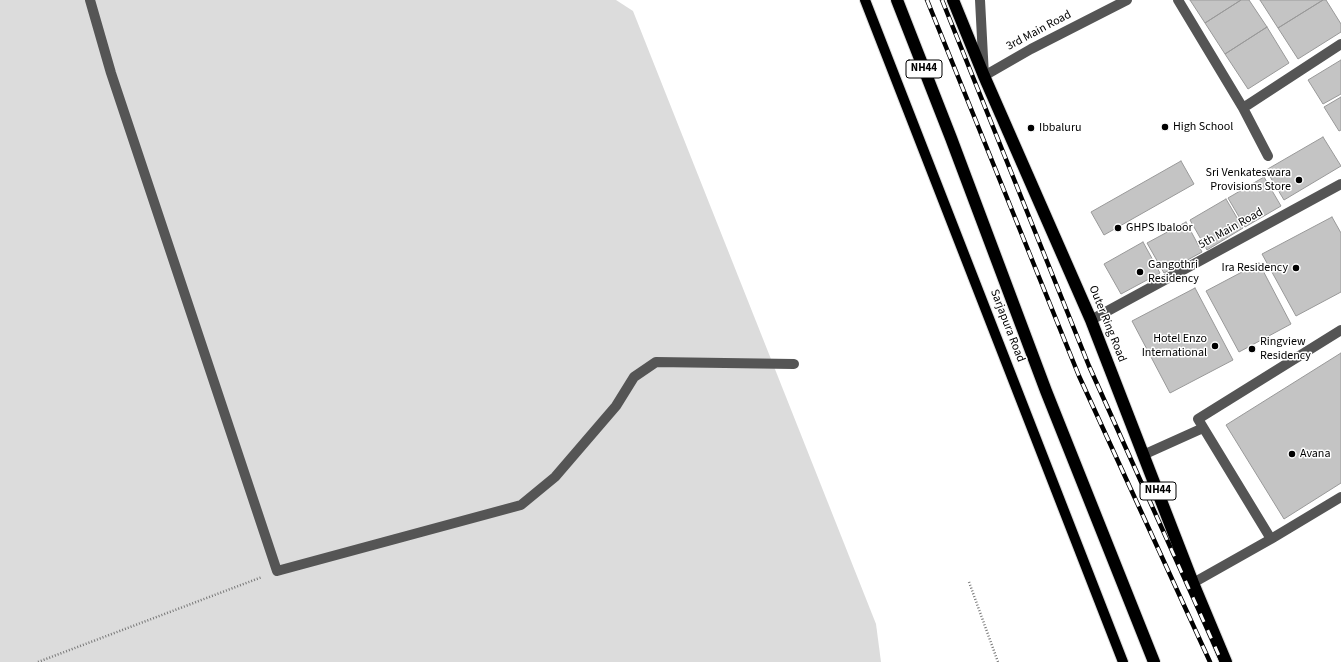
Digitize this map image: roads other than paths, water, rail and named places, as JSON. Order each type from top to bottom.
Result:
[{"type":"highway","name":"NH44","points":[[897,0],[951,138],[1046,391],[1154,662]]},
{"type":"highway","name":"Outer Ring Road","points":[[953,0],[984,76],[1091,320],[1193,584],[1226,662]]},
{"type":"main road","name":"Sarjapura Road","points":[[865,0],[1123,662]]},
{"type":"street","points":[[90,0],[111,73],[277,571],[521,505],[555,477],[616,406],[634,377],[656,362],[794,364]]},
{"type":"street","points":[[980,0],[984,76]]},
{"type":"street","name":"3rd Main Road","points":[[984,76],[1031,49],[1127,0]]},
{"type":"street","points":[[1178,0],[1243,108],[1268,156]]},
{"type":"street","points":[[1243,108],[1341,44]]},
{"type":"street","name":"5th Main Road","points":[[1091,320],[1341,184]]},
{"type":"street","points":[[1272,539],[1198,419],[1341,330]]},
{"type":"street","points":[[1143,455],[1203,428]]},
{"type":"street","points":[[1193,584],[1272,539],[1341,496]]},
{"type":"railway","points":[[927,0],[1079,376],[1210,662]]},
{"type":"railway","points":[[942,0],[1089,366],[1222,662]]},
{"type":"place","name":"High School","points":[[1165,127]]},
{"type":"place","name":"Ibbaluru","points":[[1031,128]]},
{"type":"place","name":"Sri Venkateswara Provisions Store","points":[[1299,180]]},
{"type":"place","name":"GHPS Ibaloor","points":[[1118,228]]},
{"type":"place","name":"Ira Residency","points":[[1296,268]]},
{"type":"place","name":"Gangothri Residency","points":[[1140,272]]},
{"type":"place","name":"Hotel Enzo International","points":[[1215,346]]},
{"type":"place","name":"Ringview Residency","points":[[1252,349]]},
{"type":"place","name":"Avana","points":[[1292,454]]}]
